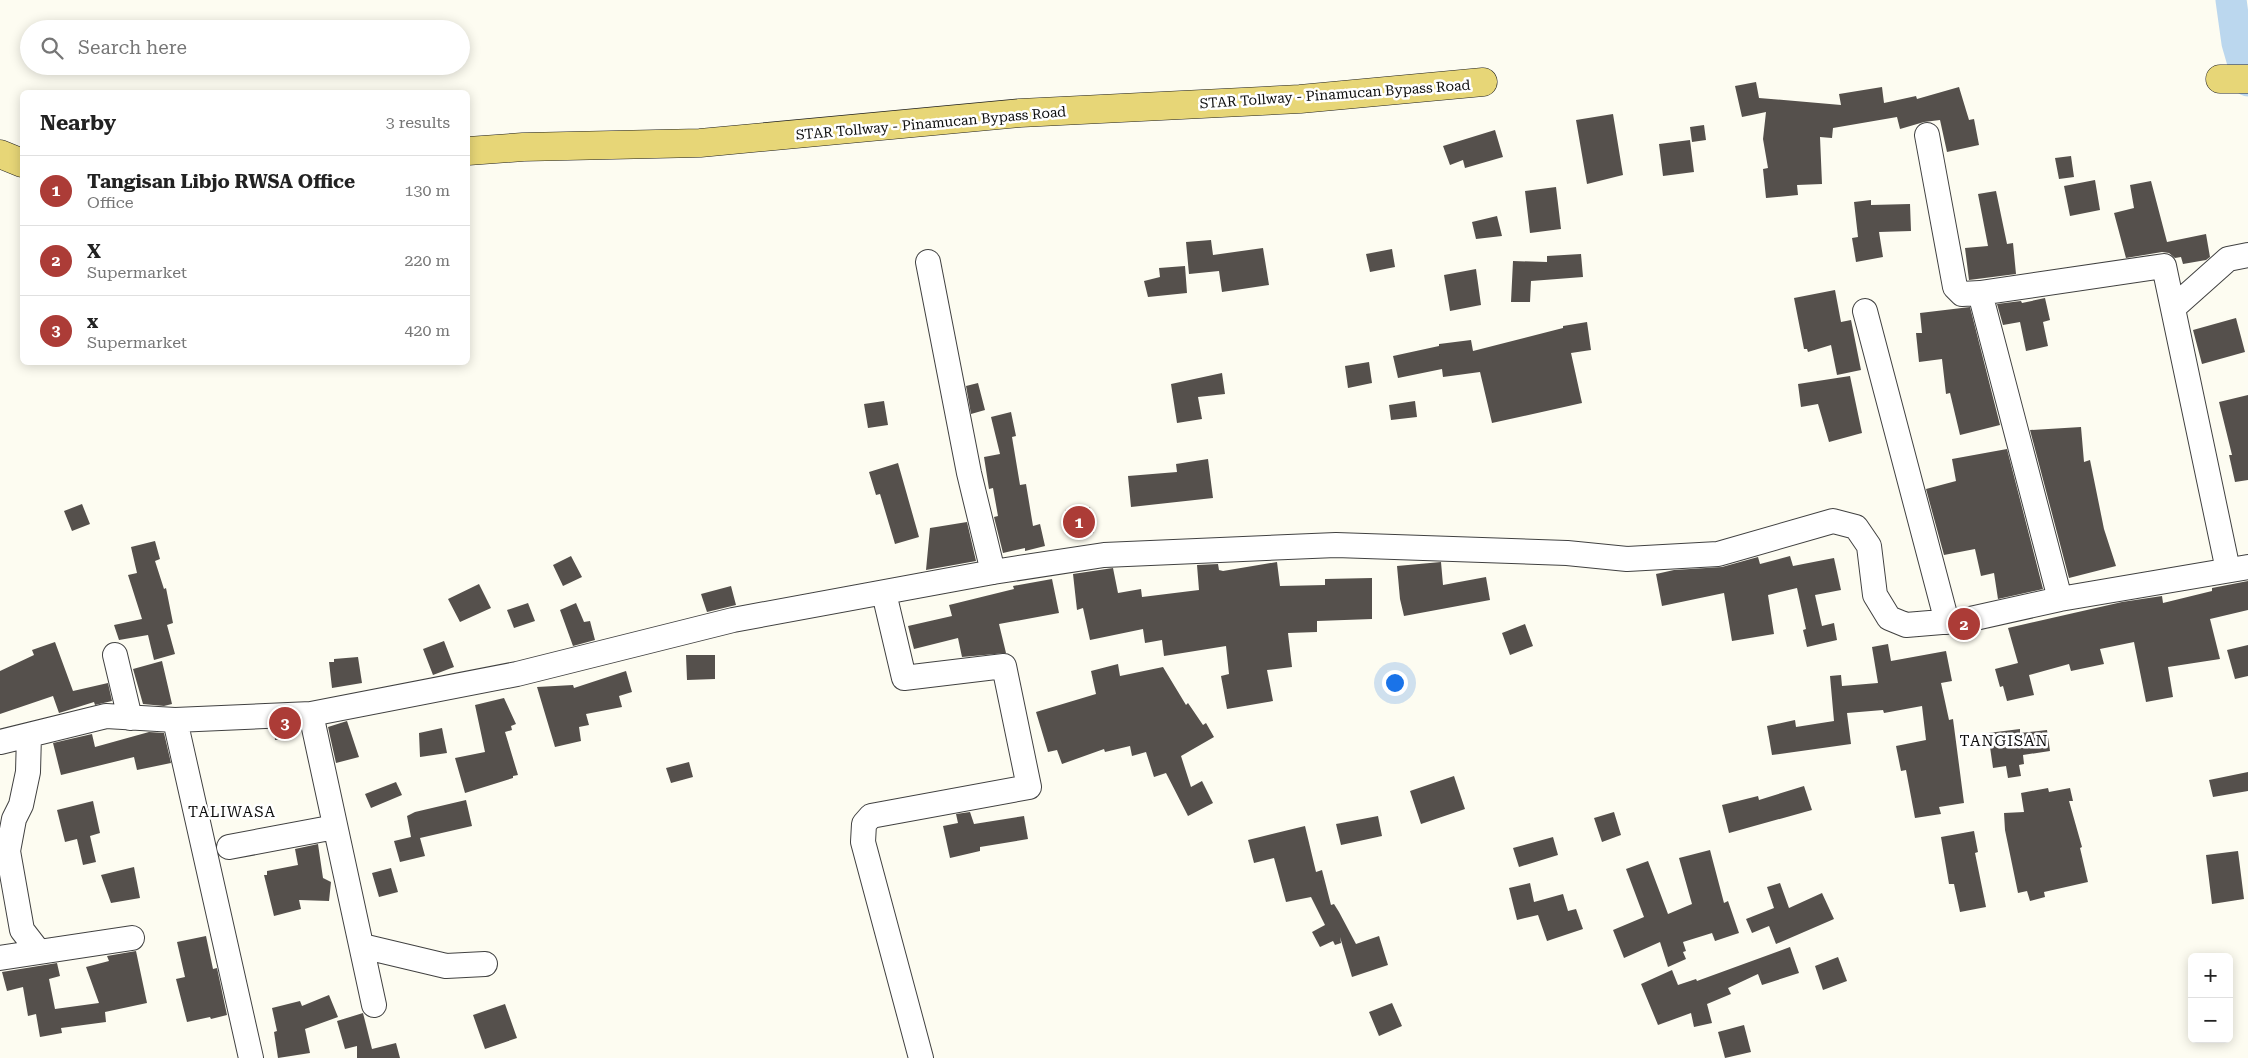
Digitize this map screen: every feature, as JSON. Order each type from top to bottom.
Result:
[{"type":"main road","points":[[2220,79],[2248,79]]},
{"type":"main road","name":"STAR Tollway - Pinamucan Bypass Road","points":[[470,151],[522,147],[709,142],[1020,113],[1300,99],[1484,82]]},
{"type":"main road","points":[[0,154],[20,162]]},
{"type":"street","points":[[0,742],[106,716],[175,720],[311,714],[517,674],[733,620],[993,572],[1104,555],[1336,546],[1567,553],[1636,559],[1718,554],[1833,521],[1856,527],[1869,546],[1875,595],[1890,618],[1906,625],[1966,620],[2060,598],[2238,568],[2172,308],[2164,266],[1962,294],[1955,287],[1927,135]]},
{"type":"street","points":[[2172,308],[2228,259],[2248,255]]},
{"type":"street","points":[[928,262],[969,473],[993,572]]},
{"type":"street","points":[[1980,293],[2060,598]]},
{"type":"street","points":[[1864,310],[1947,622]]},
{"type":"street","points":[[884,593],[904,678],[1004,666],[1029,786],[871,816],[864,824],[863,842],[921,1058]]},
{"type":"street","points":[[115,655],[130,718]]},
{"type":"street","points":[[311,714],[374,1005]]},
{"type":"street","points":[[175,720],[251,1058]]},
{"type":"street","points":[[29,735],[28,772],[24,791],[14,819],[8,851],[22,930],[39,952]]},
{"type":"street","points":[[229,847],[335,827]]},
{"type":"street","points":[[0,958],[132,938]]},
{"type":"street","points":[[362,946],[446,966],[485,964]]},
{"type":"building","points":[[1756,82],[1759,98],[1841,105],[1839,94],[1882,87],[1884,103],[1916,96],[1917,99],[1959,87],[1969,120],[1974,119],[1979,145],[1947,152],[1940,120],[1924,122],[1900,129],[1897,117],[1833,128],[1832,138],[1820,137],[1822,184],[1797,185],[1798,195],[1766,198],[1763,169],[1768,168],[1763,139],[1766,112],[1742,117],[1735,86]]},
{"type":"building","points":[[1613,114],[1623,175],[1587,184],[1576,120]]},
{"type":"building","points":[[1704,125],[1706,140],[1692,142],[1690,127]]},
{"type":"building","points":[[1495,130],[1503,157],[1465,168],[1463,160],[1450,165],[1443,146]]},
{"type":"building","points":[[1690,140],[1694,172],[1663,176],[1659,144]]},
{"type":"building","points":[[2071,156],[2074,177],[2059,179],[2055,158]]},
{"type":"building","points":[[2095,180],[2100,210],[2070,216],[2064,186]]},
{"type":"building","points":[[2151,181],[2167,242],[2206,234],[2210,257],[2206,260],[2183,264],[2181,257],[2175,258],[2169,253],[2162,252],[2126,258],[2114,213],[2134,208],[2130,185]]},
{"type":"building","points":[[1556,187],[1561,229],[1530,233],[1525,191]]},
{"type":"building","points":[[1996,191],[2007,244],[2013,243],[2016,274],[1969,280],[1965,248],[1988,246],[1978,194]]},
{"type":"building","points":[[1871,200],[1871,205],[1910,204],[1911,231],[1879,232],[1883,257],[1856,262],[1852,238],[1858,237],[1854,202]]},
{"type":"building","points":[[1497,216],[1502,236],[1476,239],[1472,222]]},
{"type":"building","points":[[1211,240],[1213,255],[1263,248],[1269,285],[1222,292],[1219,271],[1189,274],[1186,242]]},
{"type":"building","points":[[1392,249],[1395,267],[1370,272],[1366,254]]},
{"type":"building","points":[[1581,254],[1583,277],[1531,281],[1530,302],[1511,302],[1513,261],[1547,262],[1547,256]]},
{"type":"building","points":[[1185,266],[1187,293],[1148,297],[1144,281],[1160,277],[1159,268]]},
{"type":"building","points":[[1476,269],[1481,305],[1450,311],[1444,275]]},
{"type":"building","points":[[1835,290],[1841,322],[1851,320],[1861,370],[1837,375],[1831,345],[1808,352],[1807,349],[1804,349],[1794,298]]},
{"type":"building","points":[[2045,298],[2050,320],[2043,322],[2048,346],[2026,351],[2020,322],[2003,325],[1997,304],[2021,301],[2022,303]]},
{"type":"building","points":[[1970,307],[2000,425],[1960,435],[1950,393],[1946,394],[1942,359],[1919,362],[1916,333],[1922,333],[1920,313]]},
{"type":"building","points":[[2236,318],[2245,352],[2202,364],[2193,330]]},
{"type":"building","points":[[1587,322],[1591,350],[1571,353],[1582,403],[1492,423],[1480,372],[1443,377],[1442,369],[1398,378],[1393,356],[1439,346],[1439,344],[1471,340],[1473,351],[1563,328],[1563,326]]},
{"type":"building","points":[[1369,362],[1372,383],[1348,388],[1345,366]]},
{"type":"building","points":[[1222,373],[1225,394],[1198,397],[1202,419],[1177,423],[1171,384]]},
{"type":"building","points":[[1850,376],[1862,433],[1829,442],[1818,404],[1801,407],[1798,384]]},
{"type":"building","points":[[978,383],[985,410],[971,414],[966,386]]},
{"type":"building","points":[[2248,395],[2248,480],[2235,482],[2229,455],[2232,455],[2219,402]]},
{"type":"building","points":[[884,401],[888,425],[868,428],[864,404]]},
{"type":"building","points":[[1415,401],[1417,417],[1391,420],[1389,405]]},
{"type":"building","points":[[1011,412],[1016,436],[1012,437],[1020,485],[1026,484],[1033,526],[1040,524],[1045,546],[1025,551],[1025,548],[1003,553],[994,517],[998,516],[993,488],[989,489],[984,457],[1000,454],[991,417]]},
{"type":"building","points":[[2081,427],[2084,462],[2090,460],[2104,529],[2116,566],[2069,578],[2030,430]]},
{"type":"building","points":[[2007,449],[2043,589],[1998,599],[1994,573],[1981,576],[1975,549],[1944,555],[1926,489],[1956,481],[1952,459]]},
{"type":"building","points":[[1208,459],[1213,498],[1131,507],[1128,476],[1177,472],[1176,464]]},
{"type":"building","points":[[898,463],[919,537],[895,544],[880,494],[876,495],[869,472]]},
{"type":"building","points":[[82,504],[90,524],[72,531],[64,511]]},
{"type":"building","points":[[1090,507],[1094,533],[1068,536],[1065,510]]},
{"type":"building","points":[[967,522],[976,561],[926,570],[930,528]]},
{"type":"building","points":[[155,541],[160,559],[155,561],[164,589],[166,588],[173,623],[167,625],[175,654],[154,660],[148,635],[119,640],[114,625],[142,619],[128,575],[137,573],[131,547]]},
{"type":"building","points":[[571,556],[582,577],[563,586],[553,565]]},
{"type":"building","points":[[1790,556],[1793,566],[1834,558],[1841,590],[1815,595],[1822,626],[1834,623],[1837,640],[1807,647],[1803,630],[1806,629],[1797,588],[1768,595],[1774,634],[1732,641],[1724,593],[1662,606],[1656,574],[1674,570],[1722,567],[1758,557],[1760,564]]},
{"type":"building","points":[[1277,562],[1280,586],[1325,585],[1325,579],[1372,578],[1372,619],[1317,621],[1317,632],[1288,633],[1292,667],[1267,670],[1273,701],[1227,709],[1221,676],[1229,674],[1226,646],[1164,656],[1162,640],[1145,643],[1143,629],[1090,640],[1083,608],[1077,610],[1073,574],[1113,568],[1118,593],[1141,589],[1142,597],[1199,590],[1197,565],[1218,564],[1219,570],[1223,571]]},
{"type":"building","points":[[1441,562],[1443,585],[1486,577],[1490,600],[1404,616],[1400,599],[1397,566]]},
{"type":"building","points":[[1052,579],[1059,613],[999,624],[1006,653],[962,657],[958,638],[914,649],[908,626],[952,616],[949,605],[1014,589],[1013,586]]},
{"type":"building","points":[[2248,581],[2248,610],[2210,619],[2220,659],[2168,667],[2173,697],[2146,702],[2134,642],[2100,649],[2104,664],[2071,671],[2069,664],[2029,675],[2034,695],[2007,701],[2003,686],[2000,687],[1995,669],[2018,663],[2008,628],[2122,602],[2162,596],[2163,603],[2212,591],[2212,588]]},
{"type":"building","points":[[479,584],[491,608],[460,622],[448,599]]},
{"type":"building","points":[[731,586],[736,605],[707,612],[701,594]]},
{"type":"building","points":[[528,603],[535,621],[514,628],[507,610]]},
{"type":"building","points":[[576,603],[584,622],[590,621],[595,640],[573,646],[560,610]]},
{"type":"building","points":[[1525,624],[1533,646],[1510,655],[1502,633]]},
{"type":"building","points":[[444,641],[454,667],[433,675],[423,649]]},
{"type":"building","points":[[55,642],[73,691],[108,683],[112,701],[95,705],[94,702],[59,713],[53,696],[0,714],[0,671],[34,655],[32,650]]},
{"type":"building","points":[[1888,644],[1891,661],[1946,651],[1952,681],[1941,683],[1949,720],[1953,719],[1964,803],[1939,807],[1941,814],[1915,818],[1906,770],[1901,771],[1896,746],[1926,740],[1922,706],[1884,713],[1883,710],[1847,713],[1851,744],[1772,755],[1767,726],[1795,720],[1796,727],[1834,721],[1830,676],[1841,675],[1842,686],[1878,683],[1872,647]]},
{"type":"building","points":[[2248,645],[2248,676],[2235,679],[2227,650]]},
{"type":"building","points":[[686,655],[715,655],[715,679],[687,680]]},
{"type":"building","points":[[358,657],[362,683],[332,688],[329,662],[334,662],[334,659]]},
{"type":"building","points":[[162,661],[172,704],[164,706],[143,704],[133,669]]},
{"type":"building","points":[[1118,664],[1120,676],[1163,667],[1186,705],[1188,703],[1203,725],[1206,723],[1214,737],[1181,756],[1191,787],[1202,781],[1213,803],[1188,816],[1166,773],[1154,777],[1146,752],[1132,756],[1130,746],[1105,752],[1104,749],[1062,764],[1057,750],[1048,752],[1036,712],[1096,694],[1091,671]]},
{"type":"building","points":[[626,671],[632,692],[619,696],[622,707],[586,714],[589,725],[579,727],[581,741],[555,747],[537,687],[573,685],[574,688]]},
{"type":"building","points":[[504,698],[516,724],[511,726],[512,730],[505,732],[518,775],[465,793],[455,758],[485,752],[475,705]]},
{"type":"building","points":[[347,721],[359,757],[336,763],[328,727]]},
{"type":"building","points":[[442,728],[447,753],[420,757],[419,733]]},
{"type":"building","points":[[274,729],[290,729],[291,738],[275,740]]},
{"type":"building","points":[[2020,729],[2020,733],[2047,730],[2050,751],[2023,755],[2024,764],[2019,765],[2021,776],[2008,778],[2006,766],[1993,768],[1988,733]]},
{"type":"building","points":[[149,732],[164,733],[171,763],[137,770],[134,757],[61,775],[53,743],[92,734],[95,747]]},
{"type":"building","points":[[689,762],[693,777],[671,783],[666,768]]},
{"type":"building","points":[[2248,772],[2248,791],[2213,797],[2209,780]]},
{"type":"building","points":[[1454,776],[1465,809],[1421,824],[1410,791]]},
{"type":"building","points":[[396,782],[402,795],[371,808],[365,794]]},
{"type":"building","points":[[1804,786],[1812,810],[1729,833],[1722,805],[1758,796],[1759,800]]},
{"type":"building","points":[[2048,788],[2049,792],[2070,788],[2073,801],[2069,801],[2082,847],[2080,848],[2088,882],[2044,892],[2045,897],[2030,901],[2027,891],[2018,893],[2005,830],[2004,813],[2024,812],[2021,793]]},
{"type":"building","points":[[466,800],[472,826],[420,838],[425,856],[400,862],[394,841],[411,837],[407,816],[415,812]]},
{"type":"building","points":[[93,801],[100,833],[90,836],[96,862],[83,865],[77,839],[65,842],[57,810]]},
{"type":"building","points":[[970,812],[974,824],[1024,816],[1028,839],[980,847],[980,851],[950,858],[943,826],[958,823],[956,814]]},
{"type":"building","points":[[1614,812],[1621,835],[1602,842],[1594,818]]},
{"type":"building","points":[[1378,816],[1382,836],[1341,845],[1336,824]]},
{"type":"building","points":[[1305,826],[1316,872],[1322,870],[1331,905],[1334,904],[1356,944],[1379,936],[1388,965],[1352,977],[1340,937],[1341,943],[1335,945],[1333,941],[1320,947],[1312,932],[1325,925],[1311,897],[1286,902],[1274,858],[1254,863],[1248,840]]},
{"type":"building","points":[[1974,831],[1978,852],[1975,853],[1986,907],[1960,912],[1954,884],[1949,884],[1941,837]]},
{"type":"building","points":[[1553,837],[1558,855],[1519,867],[1513,848]]},
{"type":"building","points":[[318,844],[323,878],[331,882],[329,901],[299,900],[301,909],[274,916],[264,875],[267,875],[267,871],[298,865],[295,849]]},
{"type":"building","points":[[1710,850],[1724,903],[1728,901],[1739,933],[1715,941],[1712,933],[1683,942],[1686,951],[1683,952],[1686,959],[1668,967],[1660,942],[1624,958],[1613,930],[1644,917],[1626,869],[1648,861],[1668,914],[1692,904],[1679,858]]},
{"type":"building","points":[[2238,851],[2244,899],[2212,904],[2206,855]]},
{"type":"building","points":[[134,867],[140,898],[111,903],[101,875]]},
{"type":"building","points":[[391,868],[398,892],[379,897],[372,873]]},
{"type":"building","points":[[1530,883],[1534,902],[1563,894],[1568,911],[1576,909],[1583,929],[1547,941],[1538,915],[1517,920],[1509,888]]},
{"type":"building","points":[[1780,883],[1789,908],[1822,893],[1834,919],[1776,944],[1769,926],[1752,933],[1746,919],[1774,908],[1767,887]]},
{"type":"building","points":[[206,936],[213,969],[217,968],[227,1015],[187,1022],[176,979],[185,977],[177,942]]},
{"type":"building","points":[[1790,947],[1799,973],[1762,985],[1758,974],[1728,988],[1731,994],[1707,1004],[1712,1023],[1694,1027],[1691,1013],[1658,1025],[1641,984],[1672,970],[1678,985],[1696,979],[1697,981]]},
{"type":"building","points":[[136,951],[147,1003],[105,1012],[106,1022],[61,1028],[62,1033],[40,1037],[36,1014],[28,1016],[23,987],[7,991],[2,972],[57,963],[60,976],[49,979],[55,1009],[99,1003],[86,967],[109,961],[107,956]]},
{"type":"building","points":[[1838,957],[1847,981],[1823,990],[1815,966]]},
{"type":"building","points":[[329,995],[338,1017],[305,1029],[310,1053],[278,1058],[274,1032],[277,1031],[272,1008],[300,1001],[302,1006]]},
{"type":"building","points":[[1392,1003],[1402,1026],[1379,1036],[1369,1012]]},
{"type":"building","points":[[505,1004],[517,1038],[485,1049],[473,1015]]},
{"type":"building","points":[[363,1013],[372,1049],[396,1043],[400,1058],[357,1058],[357,1046],[345,1049],[337,1021]]},
{"type":"building","points":[[1744,1025],[1751,1052],[1725,1058],[1718,1032]]},
{"type":"waterway","points":[[2231,0],[2237,43],[2248,81]]},
{"type":"place","name":"Tangisan Libjo RWSA Office","points":[[1079,522]]},
{"type":"place","name":"X","points":[[1964,624]]},
{"type":"place","name":"x","points":[[285,723]]},
{"type":"district","name":"TANGISAN","points":[[2004,741]]},
{"type":"district","name":"TALIWASA","points":[[232,812]]}]
